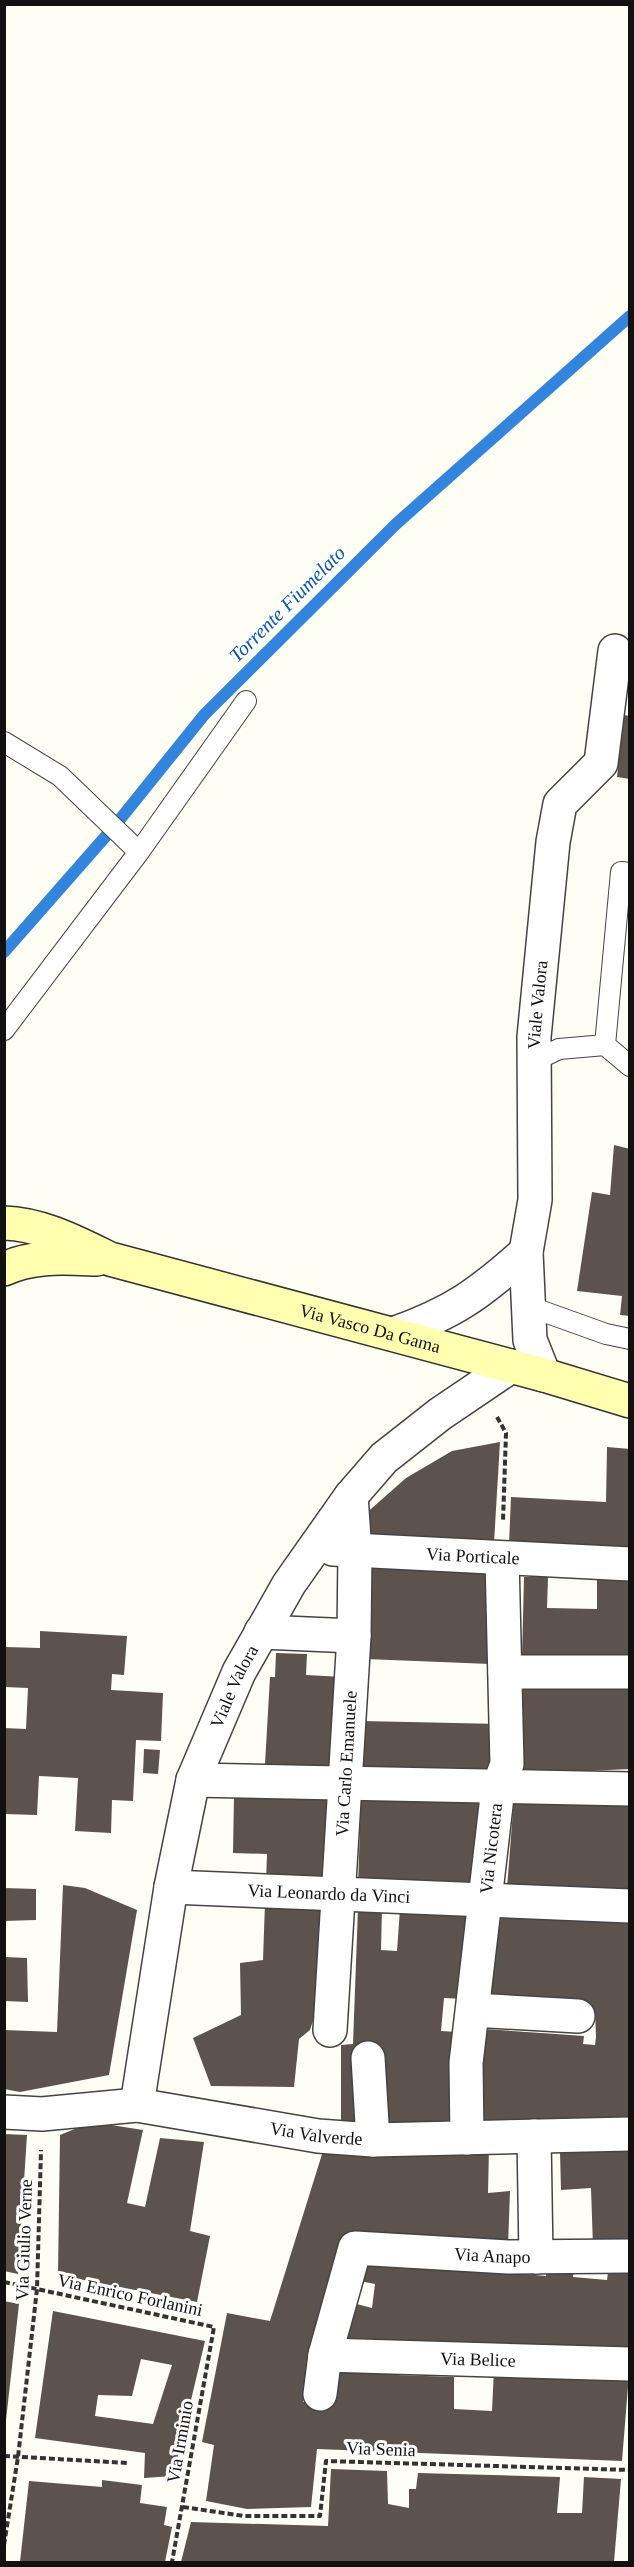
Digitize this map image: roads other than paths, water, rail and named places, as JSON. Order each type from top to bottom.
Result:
[{"type":"main road","points":[[4,1223],[56,1234],[110,1259]]},
{"type":"main road","points":[[4,1269],[18,1263],[52,1258],[110,1259]]},
{"type":"main road","name":"Via Vasco Da Gama","points":[[110,1259],[544,1375],[630,1401]]},
{"type":"street","name":"Viale Valora","points":[[544,1375],[530,1340],[526,1252],[535,1200],[535,1025],[553,842],[560,804],[601,763],[615,651]]},
{"type":"street","points":[[393,1334],[433,1320],[463,1304],[526,1252]]},
{"type":"street","name":"Viale Valora","points":[[137,2105],[171,1887],[193,1780],[239,1672],[289,1584],[351,1496],[384,1458],[440,1414],[511,1366]]},
{"type":"street","name":"Via Carlo Emanuele","points":[[330,2030],[336,1894],[354,1636],[355,1552],[351,1496]]},
{"type":"street","name":"Via Porticale","points":[[316,1547],[355,1552],[630,1564]]},
{"type":"street","name":"Via Nicotera","points":[[467,2138],[466,2064],[498,1788],[507,1764],[502,1559]]},
{"type":"street","points":[[261,1632],[354,1636]]},
{"type":"street","points":[[505,1672],[630,1672]]},
{"type":"street","points":[[193,1780],[630,1789]]},
{"type":"street","name":"Via Leonardo da Vinci","points":[[171,1887],[630,1906]]},
{"type":"street","points":[[472,2010],[578,2016]]},
{"type":"street","points":[[368,2058],[373,2140]]},
{"type":"street","name":"Via Valverde","points":[[4,2112],[42,2114],[137,2105],[318,2136],[373,2140],[630,2134]]},
{"type":"street","points":[[534,2136],[536,2257]]},
{"type":"street","name":"Via Anapo","points":[[325,2355],[355,2248],[536,2257],[630,2256]]},
{"type":"street","points":[[320,2394],[325,2355]]},
{"type":"street","name":"Via Belice","points":[[325,2355],[630,2364]]},
{"type":"lane","points":[[4,1030],[139,852],[246,701]]},
{"type":"lane","points":[[4,742],[60,776],[139,852]]},
{"type":"lane","points":[[605,1045],[621,872],[630,873]]},
{"type":"lane","points":[[536,1060],[559,1049],[605,1045],[630,1066]]},
{"type":"lane","points":[[528,1306],[606,1334],[630,1339]]},
{"type":"waterway","name":"Torrente Fiumelato","points":[[4,952],[113,828],[204,715],[396,524],[630,316]]}]
